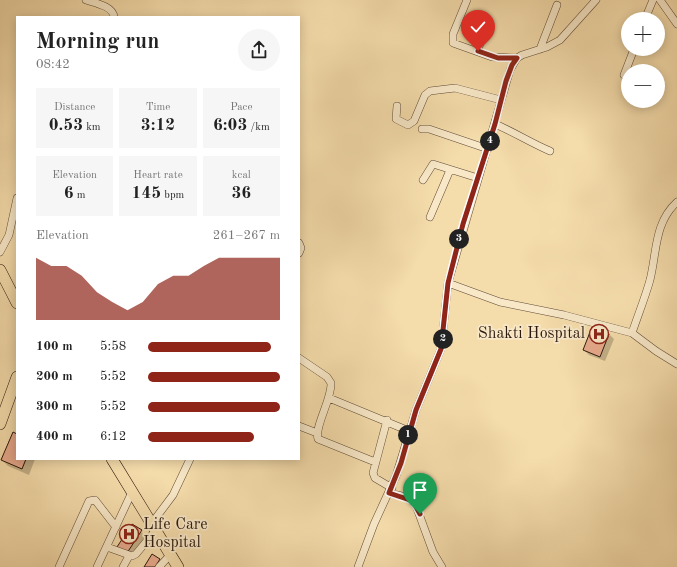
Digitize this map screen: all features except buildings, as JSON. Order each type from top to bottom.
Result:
[{"type":"highway","points":[[0,270],[16,301]]},
{"type":"highway","points":[[0,424],[16,380]]},
{"type":"highway","points":[[113,460],[178,567]]},
{"type":"street","points":[[86,0],[110,9],[114,13],[114,16]]},
{"type":"street","points":[[468,0],[460,14],[452,41],[457,46],[498,58],[517,58],[560,40],[596,0]]},
{"type":"street","points":[[648,12],[653,0]]},
{"type":"street","points":[[660,0],[677,24]]},
{"type":"street","points":[[540,49],[557,5]]},
{"type":"street","points":[[478,51],[485,23]]},
{"type":"street","points":[[358,567],[374,524],[401,463],[409,431],[441,349],[448,283],[510,70],[517,58]]},
{"type":"street","points":[[397,106],[396,119],[408,125],[414,121],[425,95],[430,91],[455,88],[501,100]]},
{"type":"street","points":[[495,124],[550,151]]},
{"type":"street","points":[[422,129],[429,129],[488,149]]},
{"type":"street","points":[[423,180],[433,164],[478,178]]},
{"type":"street","points":[[430,217],[450,170]]},
{"type":"street","points":[[632,333],[648,286],[660,225],[666,214],[677,202]]},
{"type":"street","points":[[0,252],[9,235],[16,203]]},
{"type":"street","points":[[448,283],[500,302],[564,315],[632,333],[656,351],[677,364]]},
{"type":"street","points":[[300,359],[330,381],[331,386],[329,398],[317,433],[317,437],[320,442],[376,462]]},
{"type":"street","points":[[329,398],[387,420],[409,431]]},
{"type":"street","points":[[387,420],[376,462],[374,476],[390,490],[410,498],[415,503],[433,552],[442,567]]},
{"type":"street","points":[[300,426],[317,433]]},
{"type":"street","points":[[107,547],[129,556],[136,554],[173,495],[190,460]]},
{"type":"street","points":[[97,567],[132,492]]},
{"type":"street","points":[[59,567],[89,501],[95,500],[116,527]]},
{"type":"street","points":[[159,567],[171,554]]},
{"type":"street","points":[[123,567],[129,556]]},
{"type":"place","name":"Shakti Hospital","points":[[599,334]]},
{"type":"place","name":"Life Care Hospital","points":[[129,534]]},
{"type":"route","points":[[420,514],[415,503],[410,498],[389,493],[401,463],[416,410],[441,349],[445,326],[446,293],[459,238],[495,124],[506,81],[512,65],[517,58],[492,57],[478,51]]}]
